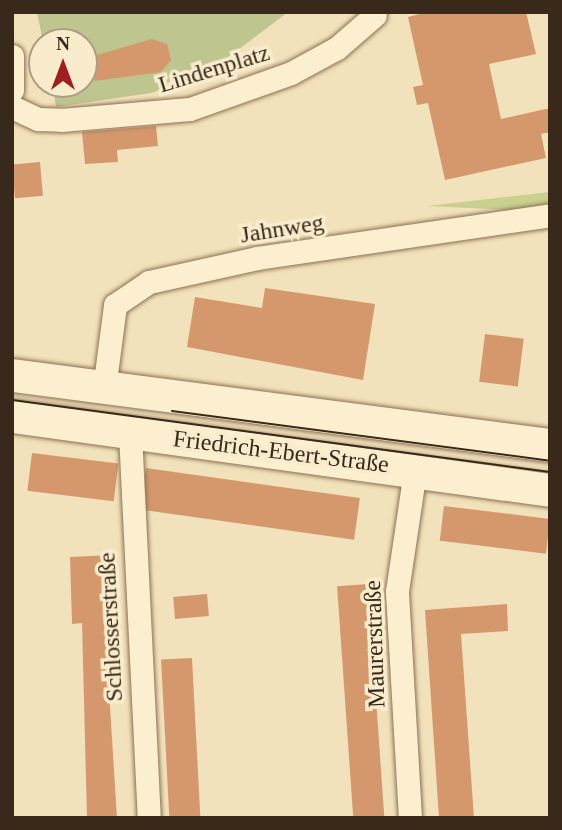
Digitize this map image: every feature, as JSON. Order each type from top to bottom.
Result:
[{"type":"main road","name":"Friedrich-Ebert-Straße","points":[[12,375],[550,445]]},
{"type":"main road","name":"Friedrich-Ebert-Straße","points":[[12,416],[550,490]]},
{"type":"street","name":"Lindenplatz","points":[[12,107],[38,119],[61,120],[190,109],[291,72],[337,48],[375,15]]},
{"type":"street","points":[[12,56],[12,90]]},
{"type":"street","name":"Jahnweg","points":[[104,389],[115,305],[149,282],[257,258],[550,215]]},
{"type":"street","name":"Schlosserstraße","points":[[130,433],[149,818]]},
{"type":"street","name":"Maurerstraße","points":[[410,818],[397,590],[415,470]]},
{"type":"green space","points":[[37,12],[288,12],[201,78],[151,93],[56,107],[54,98],[98,98],[98,28],[40,28]]},
{"type":"green space","points":[[550,192],[550,212],[427,206]]},
{"type":"building","points":[[427,12],[526,12],[536,54],[489,64],[501,119],[550,108],[550,132],[541,134],[546,158],[445,180],[428,103],[417,105],[413,87],[423,85],[408,17]]},
{"type":"building","points":[[152,39],[167,44],[171,60],[161,72],[98,81],[98,55]]},
{"type":"building","points":[[156,126],[158,146],[117,150],[118,162],[85,164],[82,132]]},
{"type":"building","points":[[40,162],[43,196],[15,198],[12,164]]},
{"type":"building","points":[[265,288],[375,304],[363,380],[187,347],[195,297],[262,308]]},
{"type":"building","points":[[485,334],[524,339],[518,386],[479,382]]},
{"type":"building","points":[[32,453],[118,464],[114,501],[27,491]]},
{"type":"building","points":[[146,468],[360,498],[354,540],[140,510]]},
{"type":"building","points":[[444,506],[550,519],[546,554],[440,541]]},
{"type":"building","points":[[110,555],[118,689],[109,690],[117,818],[87,818],[82,623],[72,624],[70,557]]},
{"type":"building","points":[[368,584],[384,817],[353,818],[337,586]]},
{"type":"building","points":[[207,594],[209,616],[175,619],[173,597]]},
{"type":"building","points":[[507,604],[508,631],[461,634],[474,818],[439,818],[425,610]]},
{"type":"building","points":[[192,658],[200,818],[169,818],[161,660]]},
{"type":"tram line","points":[[12,400],[550,472]]},
{"type":"tram line","points":[[172,411],[550,461]]}]
